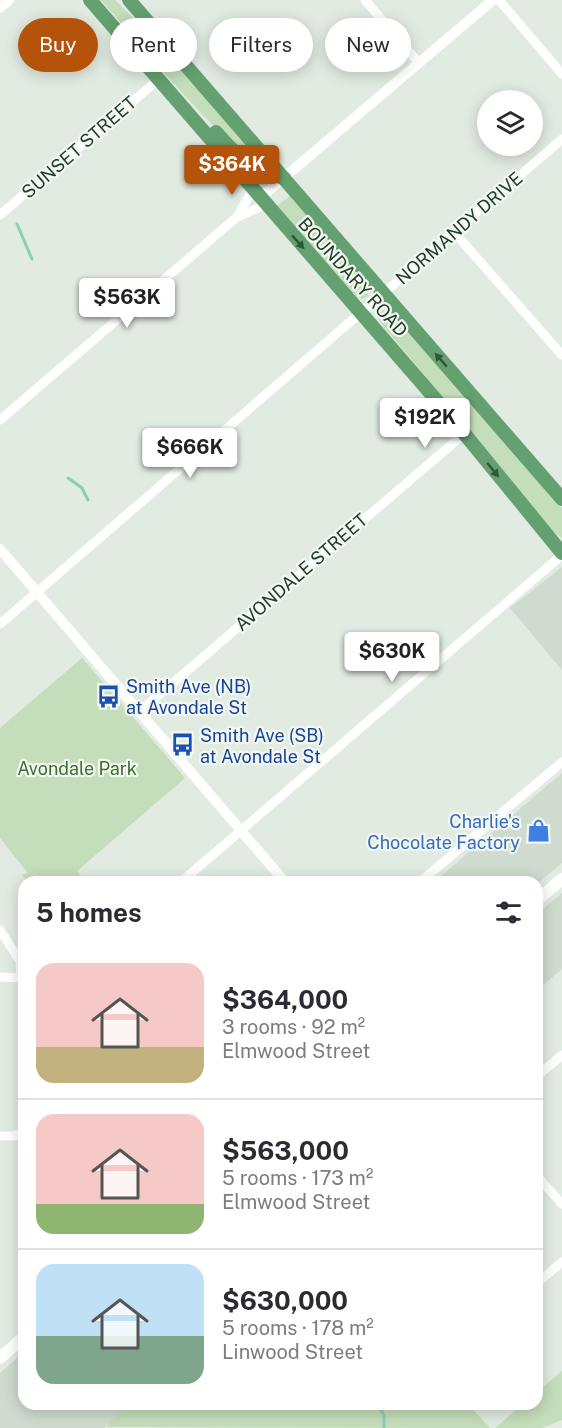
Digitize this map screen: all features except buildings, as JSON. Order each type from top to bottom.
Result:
[{"type":"main road","name":"BOUNDARY ROAD","points":[[90,0],[259,197],[362,312],[562,554]]},
{"type":"main road","name":"BOUNDARY ROAD","points":[[129,0],[562,499]]},
{"type":"main road","points":[[182,105],[205,118],[246,164],[265,174],[284,178]]},
{"type":"main road","points":[[543,895],[562,879]]},
{"type":"main road","points":[[0,1358],[18,1342]]},
{"type":"street","points":[[0,8],[9,0]]},
{"type":"street","points":[[365,0],[419,63]]},
{"type":"street","points":[[0,420],[259,197],[494,0]]},
{"type":"street","points":[[499,0],[562,74]]},
{"type":"street","name":"SUNSET STREET","points":[[0,215],[159,79]]},
{"type":"street","name":"NORMANDY DRIVE","points":[[0,624],[562,139]]},
{"type":"street","points":[[237,217],[259,197]]},
{"type":"street","points":[[454,232],[562,355]]},
{"type":"street","name":"AVONDALE STREET","points":[[139,712],[464,434]]},
{"type":"street","points":[[0,549],[280,876]]},
{"type":"street","points":[[188,876],[562,554]]},
{"type":"street","points":[[427,876],[562,762]]},
{"type":"street","points":[[0,930],[18,958]]},
{"type":"street","points":[[0,978],[18,978]]},
{"type":"street","points":[[543,1071],[562,1055]]},
{"type":"street","points":[[0,1136],[18,1134]]},
{"type":"street","points":[[543,1183],[562,1204]]},
{"type":"street","points":[[543,1278],[562,1262]]},
{"type":"shaded area","points":[[562,567],[562,670],[510,608]]},
{"type":"shaded area","points":[[562,773],[562,863],[543,879],[543,876],[441,876]]},
{"type":"shaded area","points":[[562,893],[562,969],[543,985],[543,909]]},
{"type":"shaded area","points":[[18,1357],[18,1410],[124,1410],[104,1428],[0,1428],[0,1373]]},
{"type":"green space","points":[[101,0],[115,0],[133,18],[117,18]]},
{"type":"green space","points":[[163,72],[183,72],[265,166],[233,147]]},
{"type":"green space","points":[[290,196],[369,286],[368,296],[362,299],[355,295],[278,208],[277,206]]},
{"type":"green space","points":[[383,310],[392,313],[562,508],[562,538],[552,531],[382,325],[378,317]]},
{"type":"green space","name":"Avondale Park","points":[[82,658],[185,778],[77,871],[81,876],[23,876],[28,873],[0,838],[0,728]]},
{"type":"green space","points":[[562,1371],[562,1420],[542,1428],[495,1428],[516,1410],[543,1410],[543,1387]]},
{"type":"green space","points":[[123,1410],[474,1410],[490,1428],[107,1427],[110,1421]]},
{"type":"waterway","points":[[17,224],[32,259]]},
{"type":"waterway","points":[[68,478],[82,488],[88,500]]},
{"type":"waterway","points":[[381,1410],[384,1415],[384,1428]]},
{"type":"place","name":"Smith Ave (NB) at Avondale St","points":[[108,696]]},
{"type":"place","name":"Smith Ave (SB) at Avondale St","points":[[182,745]]},
{"type":"place","name":"Charlie's Chocolate Factory","points":[[538,831]]}]
